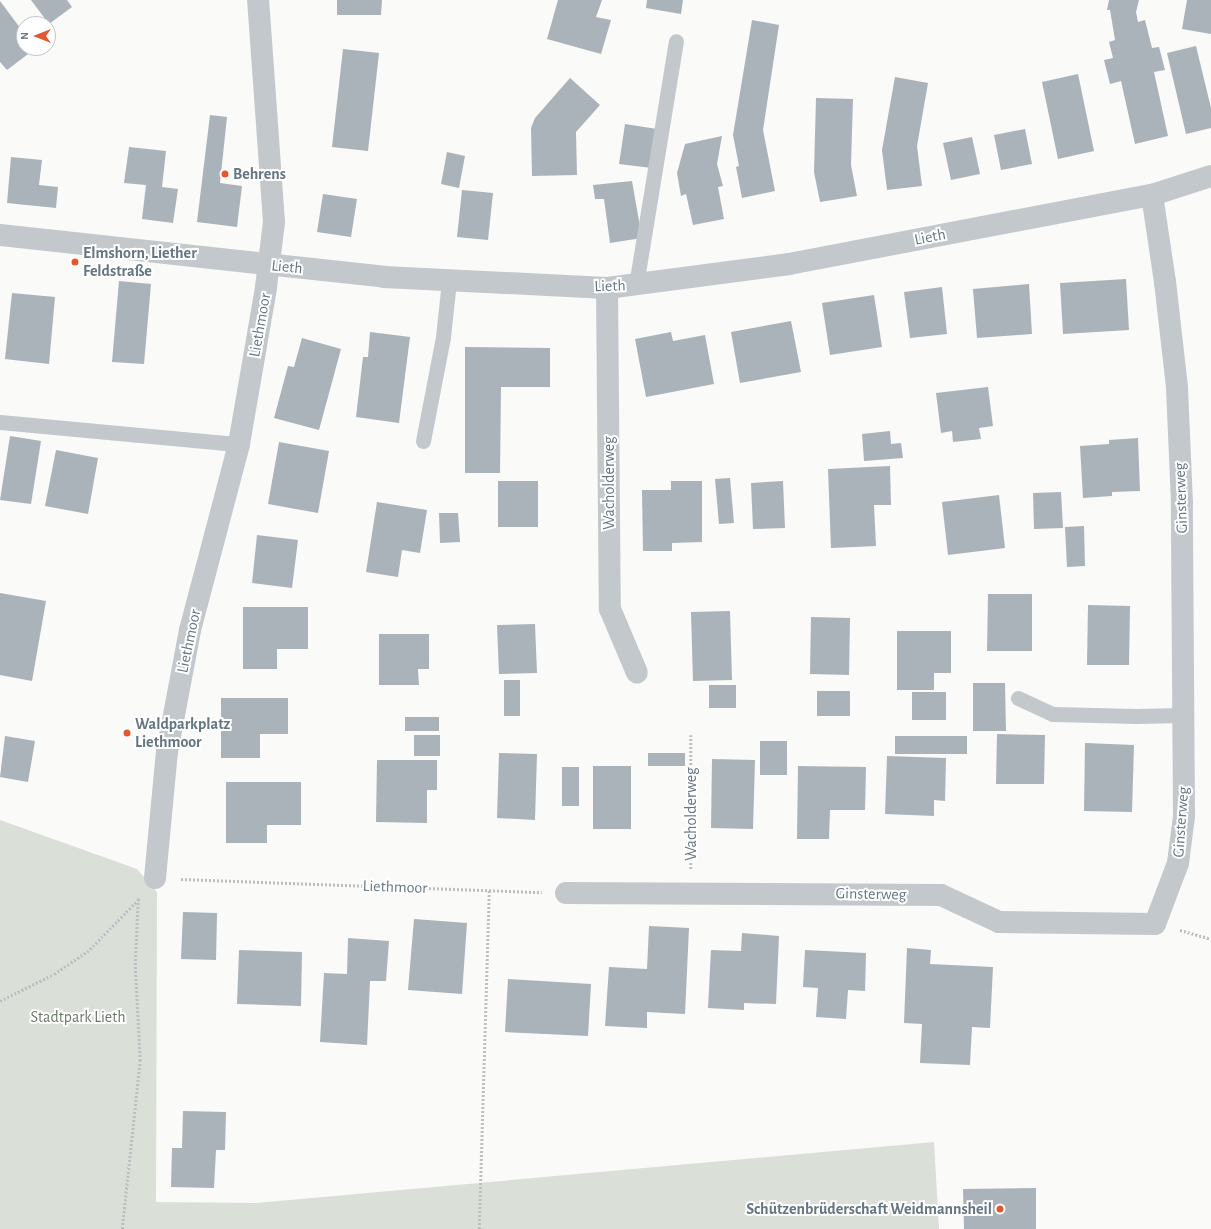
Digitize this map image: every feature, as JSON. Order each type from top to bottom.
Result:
[{"type":"street","name":"Liethmoor","points":[[155,878],[167,752],[187,645],[239,444],[269,265],[274,222],[258,0]]},
{"type":"street","name":"Lieth","points":[[0,235],[384,277],[607,288],[789,264],[1152,195],[1211,176]]},
{"type":"street","name":"Ginsterweg","points":[[566,893],[691,892],[941,895],[999,922],[1155,924],[1178,863],[1184,816],[1182,503],[1177,387],[1165,282],[1152,195]]},
{"type":"street","name":"Wacholderweg","points":[[607,288],[610,609],[637,673]]},
{"type":"lane","points":[[636,285],[676,41]]},
{"type":"lane","points":[[423,441],[443,338],[449,281]]},
{"type":"lane","points":[[0,422],[239,444]]},
{"type":"lane","points":[[1018,698],[1053,714],[1136,716],[1183,715]]},
{"type":"path","name":"Wacholderweg","points":[[691,735],[691,892]]},
{"type":"path","name":"Liethmoor","points":[[155,878],[566,893]]},
{"type":"path","points":[[0,1001],[54,974],[87,952],[138,900],[155,878]]},
{"type":"path","points":[[479,1229],[489,890]]},
{"type":"path","points":[[122,1229],[140,1061],[135,965],[138,900]]},
{"type":"path","points":[[1155,924],[1211,939]]},
{"type":"green space","name":"Stadtpark Lieth","points":[[0,820],[137,869],[157,892],[156,1202],[256,1203],[934,1142],[939,1229],[0,1229]]},
{"type":"building","points":[[31,0],[67,0],[72,7],[56,19],[56,16],[43,16]]},
{"type":"building","points":[[337,0],[382,0],[381,15],[337,15]]},
{"type":"building","points":[[558,0],[602,0],[596,17],[611,20],[601,54],[547,39]]},
{"type":"building","points":[[647,0],[683,0],[681,14],[646,8]]},
{"type":"building","points":[[1109,0],[1139,0],[1136,12],[1138,22],[1145,20],[1152,48],[1159,47],[1165,70],[1154,72],[1168,136],[1135,144],[1121,81],[1110,84],[1104,60],[1113,58],[1109,42],[1115,40],[1110,10],[1107,10]]},
{"type":"building","points":[[1187,0],[1211,0],[1211,34],[1182,29]]},
{"type":"building","points":[[0,1],[16,22],[16,56],[25,56],[7,70],[0,62]]},
{"type":"building","points":[[752,20],[779,25],[763,130],[775,191],[742,198],[736,167],[739,166],[733,135]]},
{"type":"building","points":[[1196,46],[1211,108],[1211,128],[1186,134],[1167,53]]},
{"type":"building","points":[[343,49],[379,53],[368,151],[332,147]]},
{"type":"building","points":[[1078,74],[1094,151],[1058,159],[1042,82]]},
{"type":"building","points":[[895,77],[928,83],[917,146],[922,186],[887,190],[882,150]]},
{"type":"building","points":[[570,78],[600,105],[576,132],[577,175],[532,176],[531,128],[535,118]]},
{"type":"building","points":[[816,98],[853,99],[851,165],[857,196],[820,202],[814,172]]},
{"type":"building","points":[[210,115],[227,117],[220,183],[242,186],[237,227],[197,222]]},
{"type":"building","points":[[625,124],[657,129],[652,168],[619,164]]},
{"type":"building","points":[[1025,129],[1032,164],[1001,170],[994,135]]},
{"type":"building","points":[[722,136],[717,164],[723,186],[718,187],[724,219],[693,225],[686,194],[681,196],[677,173],[685,144]]},
{"type":"building","points":[[972,137],[980,174],[951,180],[943,143]]},
{"type":"building","points":[[129,147],[166,151],[162,187],[178,189],[173,223],[142,219],[146,185],[124,183]]},
{"type":"building","points":[[447,152],[465,156],[459,188],[441,184]]},
{"type":"building","points":[[11,157],[42,160],[39,185],[58,187],[56,208],[7,203]]},
{"type":"building","points":[[632,181],[642,238],[610,243],[604,199],[595,199],[593,185]]},
{"type":"building","points":[[462,190],[493,193],[488,240],[457,237]]},
{"type":"building","points":[[323,194],[357,199],[351,237],[317,232]]},
{"type":"building","points":[[1126,279],[1129,330],[1063,334],[1060,283]]},
{"type":"building","points":[[119,281],[151,284],[144,364],[112,362]]},
{"type":"building","points":[[1029,284],[1032,334],[977,338],[973,289]]},
{"type":"building","points":[[942,287],[947,334],[910,338],[904,292]]},
{"type":"building","points":[[12,293],[55,297],[49,364],[5,359]]},
{"type":"building","points":[[874,295],[882,347],[830,355],[822,303]]},
{"type":"building","points":[[791,321],[801,372],[740,383],[731,332]]},
{"type":"building","points":[[370,332],[410,337],[399,423],[356,417],[363,357],[368,357]]},
{"type":"building","points":[[671,332],[673,341],[705,335],[714,384],[646,397],[635,339]]},
{"type":"building","points":[[302,338],[341,349],[319,430],[274,418],[288,366],[294,367]]},
{"type":"building","points":[[465,347],[550,348],[550,387],[501,387],[500,473],[465,473]]},
{"type":"building","points":[[988,387],[993,426],[979,428],[981,439],[953,442],[952,431],[941,433],[936,393]]},
{"type":"building","points":[[890,431],[891,444],[901,443],[903,458],[864,461],[862,434]]},
{"type":"building","points":[[10,436],[41,441],[31,504],[0,500]]},
{"type":"building","points":[[1138,438],[1140,491],[1112,492],[1112,496],[1083,498],[1080,446],[1109,444],[1109,440]]},
{"type":"building","points":[[279,442],[329,451],[318,513],[268,504]]},
{"type":"building","points":[[56,450],[98,458],[88,514],[45,506]]},
{"type":"building","points":[[890,466],[891,505],[874,505],[876,546],[831,548],[828,469]]},
{"type":"building","points":[[730,478],[734,523],[719,524],[715,479]]},
{"type":"building","points":[[498,481],[538,481],[538,527],[498,527]]},
{"type":"building","points":[[671,481],[702,481],[702,542],[672,543],[672,551],[643,551],[642,490],[671,490]]},
{"type":"building","points":[[783,481],[785,528],[753,529],[751,483]]},
{"type":"building","points":[[1061,492],[1063,528],[1034,529],[1033,493]]},
{"type":"building","points":[[999,495],[1005,548],[948,555],[942,502]]},
{"type":"building","points":[[377,502],[427,510],[420,553],[402,550],[398,577],[366,572]]},
{"type":"building","points":[[439,513],[458,513],[460,542],[440,543]]},
{"type":"building","points":[[1084,526],[1085,566],[1067,567],[1065,527]]},
{"type":"building","points":[[257,535],[298,540],[292,588],[252,583]]},
{"type":"building","points":[[0,593],[46,601],[32,681],[0,675]]},
{"type":"building","points":[[988,594],[1032,594],[1032,651],[987,651]]},
{"type":"building","points":[[1088,605],[1130,606],[1129,665],[1087,665]]},
{"type":"building","points":[[243,607],[308,607],[308,649],[277,649],[277,669],[243,669]]},
{"type":"building","points":[[730,611],[732,680],[693,681],[691,612]]},
{"type":"building","points":[[811,617],[850,618],[849,675],[810,674]]},
{"type":"building","points":[[535,624],[537,673],[499,674],[497,625]]},
{"type":"building","points":[[897,631],[951,631],[951,673],[934,673],[934,690],[897,690]]},
{"type":"building","points":[[379,634],[429,634],[429,669],[418,669],[419,685],[379,685]]},
{"type":"building","points":[[504,680],[520,680],[520,716],[504,716]]},
{"type":"building","points":[[973,683],[1005,683],[1006,731],[973,731]]},
{"type":"building","points":[[709,685],[736,685],[736,708],[709,708]]},
{"type":"building","points":[[817,691],[850,691],[850,716],[817,716]]},
{"type":"building","points":[[912,692],[946,692],[946,720],[912,720]]},
{"type":"building","points":[[221,698],[288,698],[288,734],[260,734],[260,758],[221,758]]},
{"type":"building","points":[[405,717],[439,717],[439,731],[405,731]]},
{"type":"building","points":[[997,734],[1045,735],[1044,784],[996,784]]},
{"type":"building","points":[[414,735],[440,735],[440,756],[414,756]]},
{"type":"building","points":[[5,736],[35,741],[28,782],[0,777]]},
{"type":"building","points":[[895,736],[967,736],[967,754],[895,754]]},
{"type":"building","points":[[760,741],[787,741],[787,775],[760,775]]},
{"type":"building","points":[[1085,743],[1134,745],[1132,812],[1084,811]]},
{"type":"building","points":[[499,753],[537,754],[535,820],[497,818]]},
{"type":"building","points":[[648,753],[685,753],[685,766],[648,766]]},
{"type":"building","points":[[887,756],[946,758],[945,801],[934,800],[934,816],[885,814]]},
{"type":"building","points":[[712,759],[755,760],[753,829],[711,828]]},
{"type":"building","points":[[377,760],[437,760],[437,790],[427,790],[427,823],[376,822]]},
{"type":"building","points":[[593,766],[631,766],[631,829],[593,829]]},
{"type":"building","points":[[798,766],[866,767],[865,810],[830,810],[829,839],[797,839]]},
{"type":"building","points":[[562,767],[579,767],[579,806],[562,806]]},
{"type":"building","points":[[226,782],[301,782],[301,825],[267,825],[267,843],[226,843]]},
{"type":"building","points":[[183,912],[217,913],[216,960],[181,959]]},
{"type":"building","points":[[414,919],[467,923],[462,994],[408,990]]},
{"type":"building","points":[[649,926],[689,928],[685,1014],[647,1012],[647,1028],[605,1026],[609,967],[647,969]]},
{"type":"building","points":[[742,933],[779,936],[776,1004],[744,1003],[744,1010],[708,1008],[711,950],[741,951]]},
{"type":"building","points":[[348,938],[389,941],[386,981],[370,981],[367,1045],[320,1042],[324,973],[347,974]]},
{"type":"building","points":[[907,948],[931,950],[930,964],[993,967],[990,1028],[972,1027],[970,1065],[920,1063],[922,1024],[904,1023]]},
{"type":"building","points":[[239,950],[302,952],[301,1006],[237,1004]]},
{"type":"building","points":[[805,950],[866,953],[865,991],[848,990],[846,1019],[816,1017],[818,988],[803,987]]},
{"type":"building","points":[[508,979],[591,984],[588,1036],[505,1032]]},
{"type":"building","points":[[183,1111],[226,1112],[225,1150],[216,1150],[214,1188],[171,1187],[172,1148],[182,1148]]},
{"type":"building","name":"Schützenbrüderschaft Weidmannsheil","points":[[1036,1188],[1036,1229],[964,1229],[963,1189]]},
{"type":"place","name":"Behrens","points":[[225,174]]},
{"type":"place","name":"Elmshorn, Liether Feldstraße","points":[[75,262]]},
{"type":"place","name":"Waldparkplatz Liethmoor","points":[[127,733]]},
{"type":"place","name":"Schützenbrüderschaft Weidmannsheil","points":[[1000,1209]]}]
